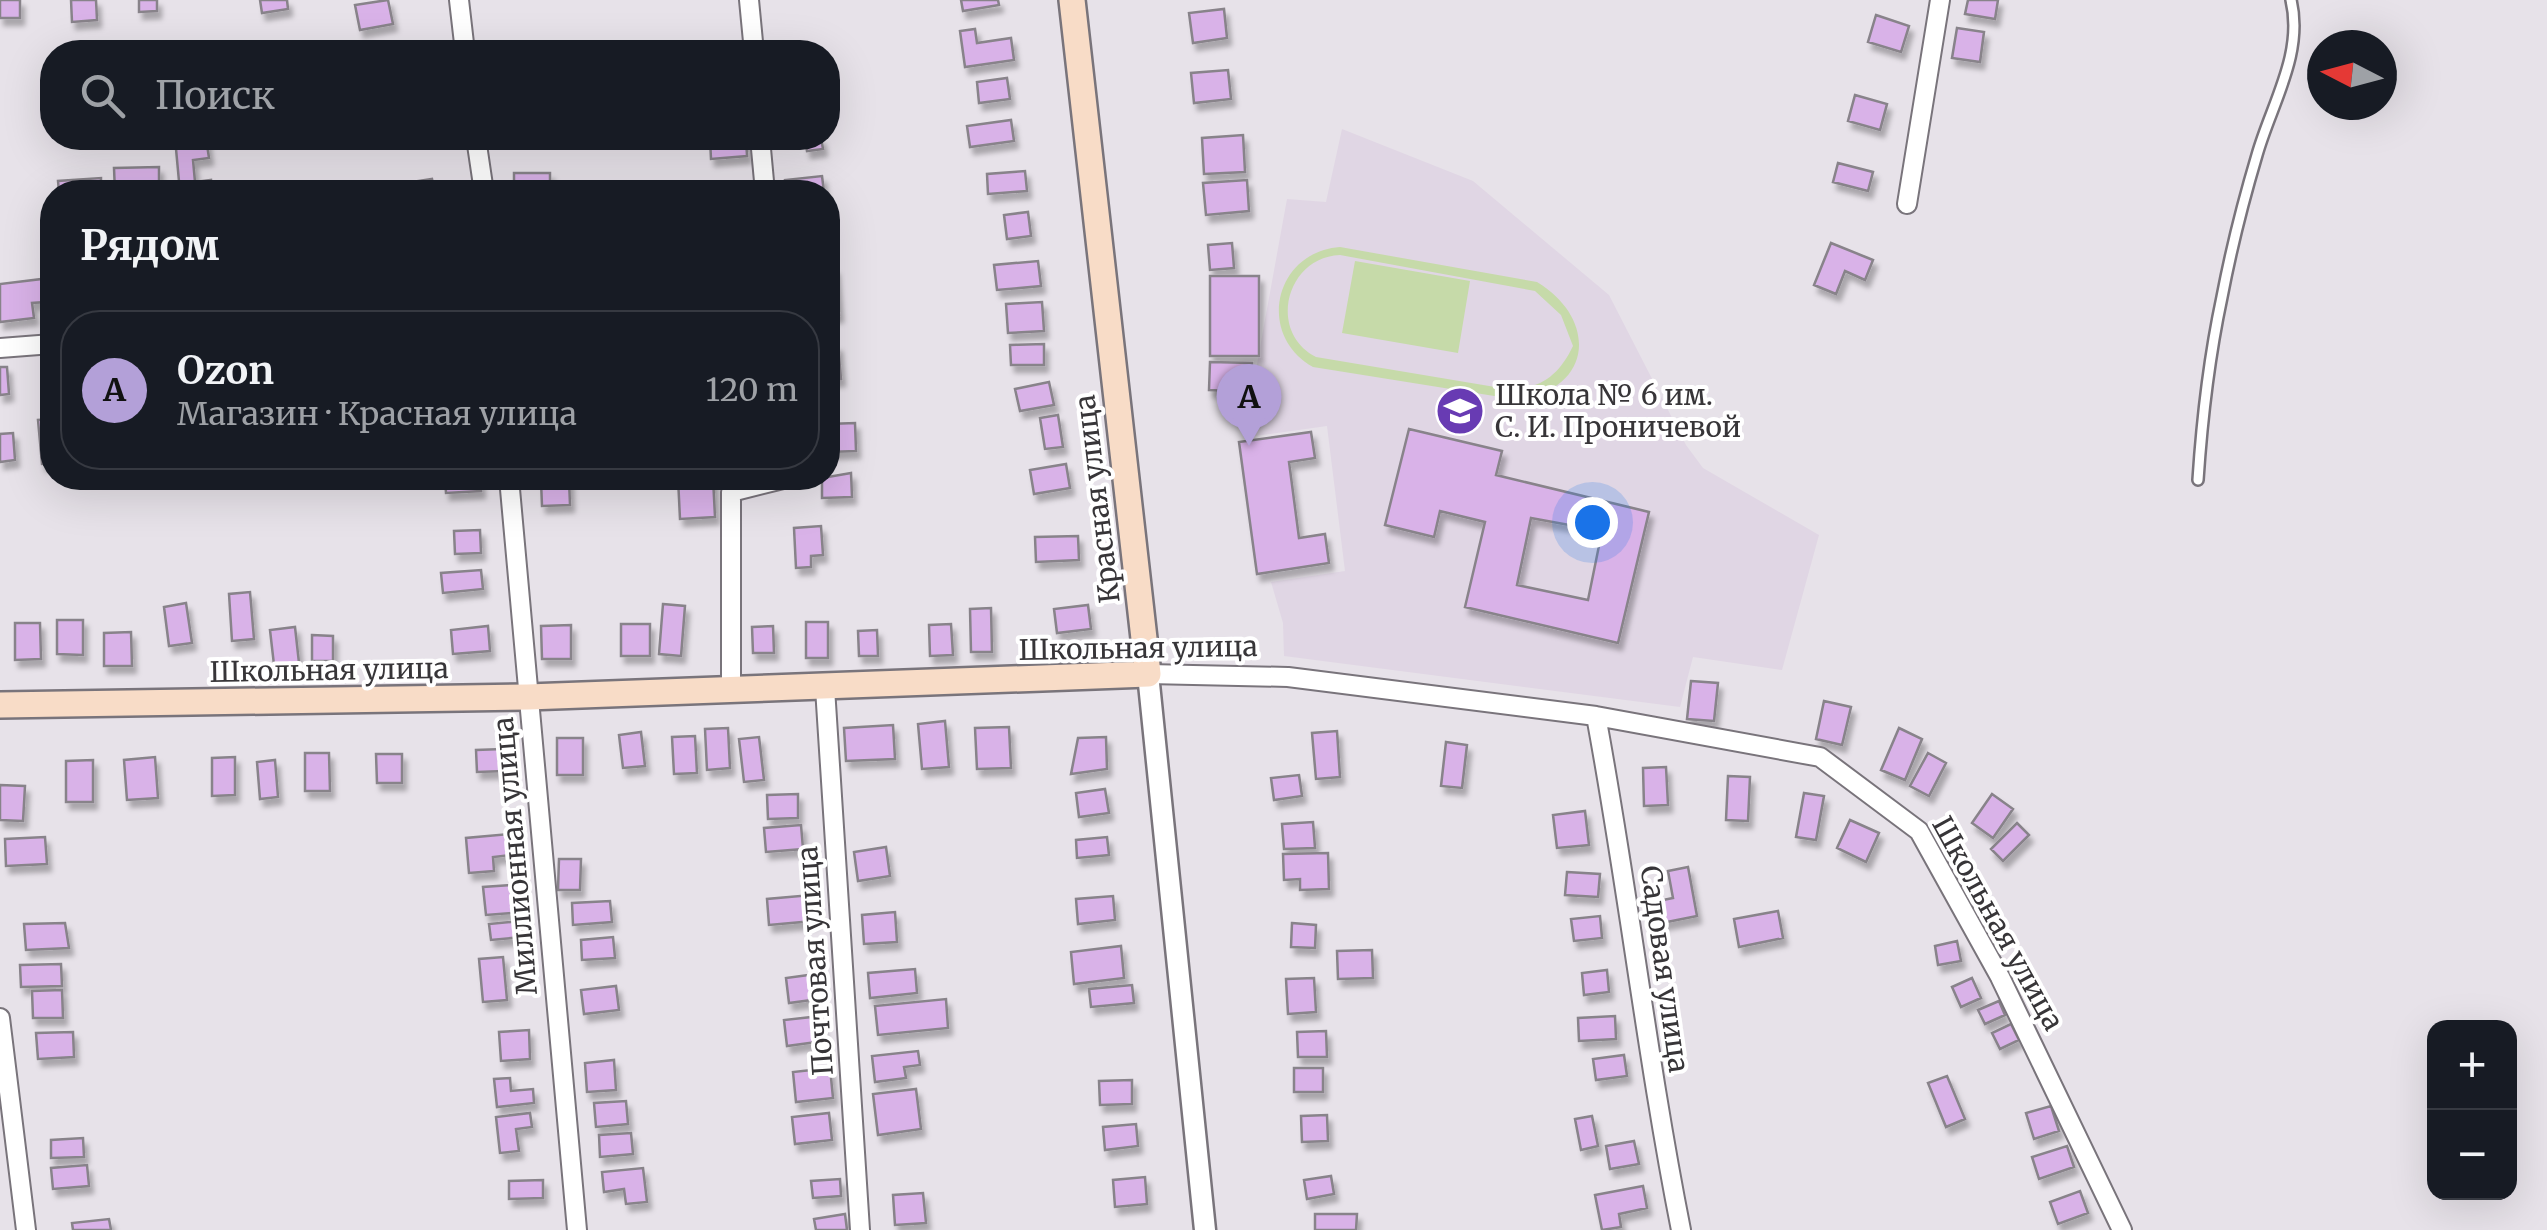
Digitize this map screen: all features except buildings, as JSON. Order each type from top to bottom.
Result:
[{"type":"main road","name":"Красная улица","points":[[1072,0],[1148,674]]},
{"type":"main road","name":"Школьная улица","points":[[0,705],[528,697],[1148,674]]},
{"type":"street","points":[[458,0],[463,40]]},
{"type":"street","points":[[749,0],[753,40]]},
{"type":"street","points":[[1907,204],[1940,0]]},
{"type":"street","points":[[478,150],[482,180]]},
{"type":"street","points":[[761,150],[764,180]]},
{"type":"street","points":[[0,348],[40,345]]},
{"type":"street","name":"Миллионная улица","points":[[510,490],[577,1230]]},
{"type":"street","points":[[731,688],[731,492],[739,490]]},
{"type":"street","name":"Школьная улица","points":[[1148,674],[1288,677],[1596,716],[1820,756],[1919,831],[2000,977],[2122,1230]]},
{"type":"street","name":"Красная улица","points":[[1148,674],[1205,1230]]},
{"type":"street","name":"Почтовая улица","points":[[825,688],[860,1230]]},
{"type":"street","name":"Садовая улица","points":[[1596,716],[1626,880],[1654,1091],[1681,1230]]},
{"type":"street","points":[[0,1018],[26,1230]]},
{"type":"lane","points":[[2198,480],[2201,423],[2222,297],[2257,152],[2287,73],[2296,20],[2291,0]]},
{"type":"shaded area","name":"Школа № 6 им. С. И. Проничевой","points":[[1342,129],[1473,181],[1609,295],[1686,445],[1703,468],[1819,535],[1782,670],[1693,657],[1680,707],[1284,656],[1283,623],[1271,582],[1345,571],[1327,426],[1255,436],[1251,397],[1287,199],[1326,202]]},
{"type":"green space","points":[[1340,247],[1537,282],[1558,298],[1571,316],[1578,335],[1578,353],[1572,370],[1559,384],[1539,394],[1513,399],[1313,367],[1295,353],[1279,316],[1280,297],[1287,279],[1300,263],[1318,252]],"holes":[[[1340,255],[1535,291],[1561,315],[1573,346],[1550,377],[1534,386],[1513,390],[1316,357],[1301,346],[1291,331],[1288,314],[1289,297],[1307,268],[1321,259]]]},
{"type":"green space","points":[[1355,261],[1470,281],[1458,353],[1342,333]]},
{"type":"place","name":"Школа № 6 им. С. И. Проничевой","points":[[1460,411]]},
{"type":"place","name":"Ozon","points":[[1249,446]]}]
